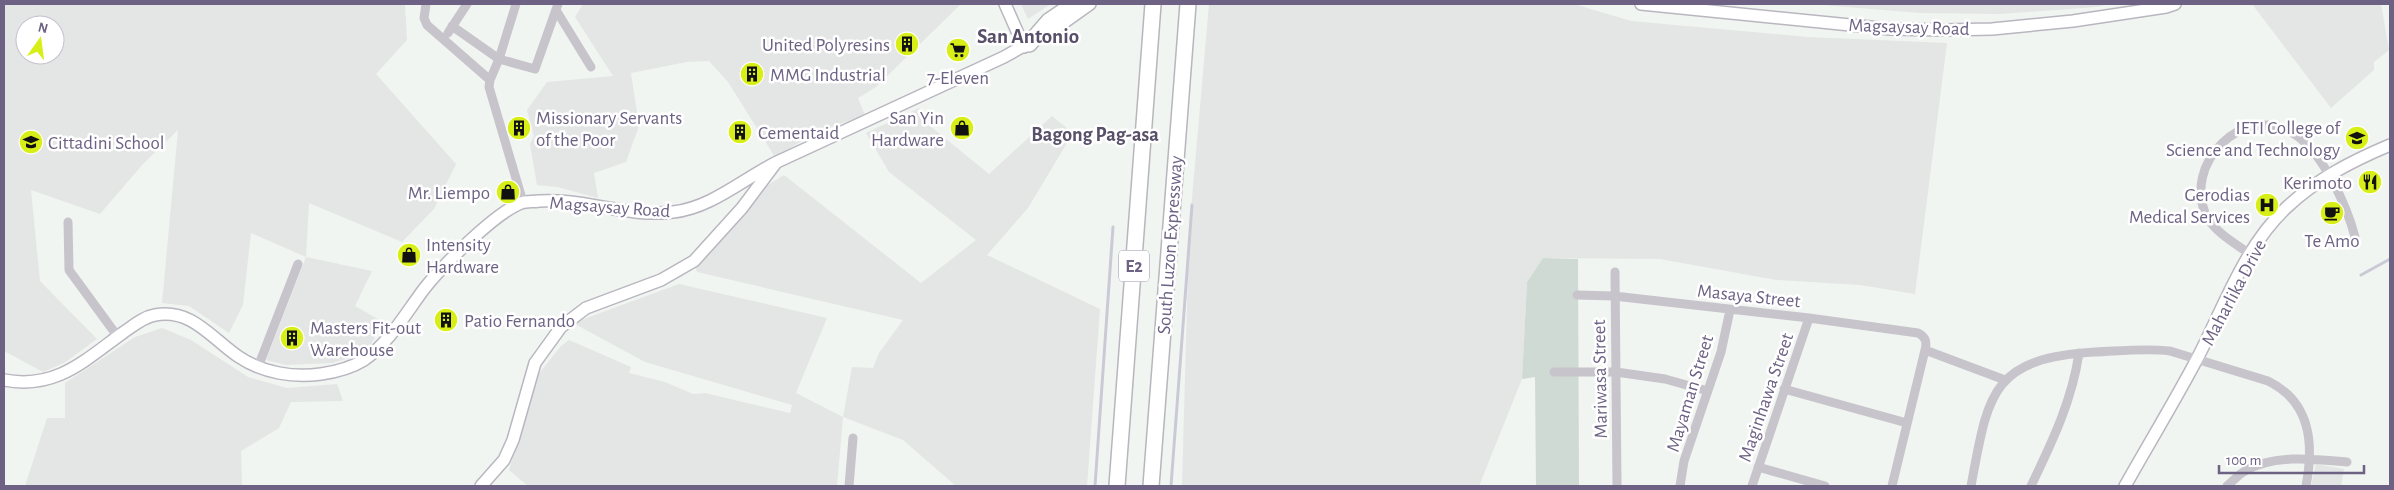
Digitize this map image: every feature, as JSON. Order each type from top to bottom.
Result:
[{"type":"highway","points":[[1027,45],[1055,23],[1074,4]]},
{"type":"highway","name":"South Luzon Expressway","points":[[1117,486],[1153,4]]},
{"type":"highway","name":"South Luzon Expressway","points":[[1151,486],[1188,4]]},
{"type":"main road","points":[[1005,4],[1027,45]]},
{"type":"main road","points":[[1055,23],[1090,4]]},
{"type":"main road","name":"Magsaysay Road","points":[[1641,4],[1890,29],[1945,30],[1992,29],[2073,21],[2176,4]]},
{"type":"main road","name":"Magsaysay Road","points":[[4,380],[28,382],[47,380],[63,374],[99,352],[118,336],[147,317],[156,315],[176,315],[202,326],[238,357],[258,367],[286,374],[320,374],[351,366],[364,360],[394,331],[430,281],[461,251],[486,228],[523,202],[554,200],[634,212],[672,213],[692,208],[718,197],[746,178],[777,162],[914,100],[1027,45]]},
{"type":"main road","name":"Maharlika Drive","points":[[2125,486],[2197,359],[2250,254],[2286,208],[2328,175],[2353,160],[2390,145]]},
{"type":"main road","points":[[481,486],[504,460],[513,440],[536,363],[543,350],[561,327],[586,308],[662,280],[694,261],[742,208],[777,162]]},
{"type":"street","points":[[426,4],[424,18],[427,25],[490,80]]},
{"type":"street","points":[[467,4],[450,30],[499,59],[535,69],[557,7]]},
{"type":"street","points":[[516,4],[499,59],[490,80],[490,87],[523,202]]},
{"type":"street","points":[[557,7],[591,66]]},
{"type":"street","points":[[2250,254],[2220,232],[2208,218],[2201,194],[2202,175],[2210,158],[2223,143],[2239,130],[2251,125],[2276,127],[2293,132],[2308,144],[2347,209],[2355,236]]},
{"type":"street","points":[[68,222],[69,270],[118,336]]},
{"type":"street","points":[[258,367],[298,264]]},
{"type":"street","name":"Mariwasa Street","points":[[1615,272],[1617,486]]},
{"type":"street","name":"Masaya Street","points":[[1577,295],[1614,296],[1809,318],[1918,333],[1926,339],[1925,350]]},
{"type":"street","name":"Mayaman Street","points":[[1680,486],[1684,461],[1721,352],[1730,310]]},
{"type":"street","name":"Maginhawa Street","points":[[1752,486],[1809,318]]},
{"type":"street","points":[[1971,486],[1985,416],[1994,395],[2004,380],[2025,366],[2042,359],[2078,353],[2156,349],[2170,351],[2268,380],[2286,391],[2300,410],[2309,436],[2311,459],[2306,486]]},
{"type":"street","points":[[1892,486],[1925,350],[2004,380]]},
{"type":"street","points":[[2031,486],[2068,403],[2078,353]]},
{"type":"street","points":[[1554,372],[1616,372],[1665,379],[1708,391]]},
{"type":"street","points":[[1784,390],[1907,423]]},
{"type":"street","points":[[849,486],[853,438]]},
{"type":"street","points":[[2227,486],[2245,471],[2267,463],[2311,459],[2347,462]]},
{"type":"street","points":[[1758,467],[1825,486]]},
{"type":"shaded area","points":[[4,4],[405,4],[407,40],[376,74],[456,164],[434,209],[402,242],[309,203],[306,257],[251,233],[243,305],[229,333],[189,306],[162,303],[178,130],[143,164],[100,214],[31,190],[40,281],[97,339],[64,363],[43,372],[4,351]]},
{"type":"shaded area","points":[[583,4],[961,4],[876,87],[858,98],[865,115],[815,133],[775,157],[728,82],[709,61],[687,62],[631,73],[639,126],[626,162],[594,173],[598,198],[557,187],[537,185],[530,144],[534,136],[527,110],[547,82],[613,76],[575,17]]},
{"type":"shaded area","points":[[1021,4],[1051,4],[1028,19]]},
{"type":"shaded area","points":[[1209,4],[1574,4],[1631,21],[1808,37],[1947,43],[1915,294],[1860,285],[1776,280],[1660,259],[1543,258],[1527,282],[1522,379],[1479,486],[1182,486],[1189,232]]},
{"type":"shaded area","points":[[1810,4],[2111,4],[2096,7],[2000,14],[1920,13]]},
{"type":"shaded area","points":[[2252,4],[2381,4],[2389,50],[2374,62],[2374,70],[2331,108]]},
{"type":"shaded area","points":[[919,108],[924,121],[989,174],[1052,116],[1073,133],[1028,208],[987,255],[1100,309],[1087,486],[956,486],[903,440],[843,417],[852,367],[873,368],[879,353],[903,320],[697,272],[695,266],[709,254],[768,185],[784,175],[921,283],[976,240],[889,172],[866,133]]},
{"type":"shaded area","points":[[306,257],[372,271],[355,306],[383,322],[370,346],[354,357],[332,363],[286,365],[266,360]]},
{"type":"shaded area","points":[[1543,258],[1578,259],[1579,486],[1536,486],[1535,377],[1522,379],[1527,282]]},
{"type":"shaded area","points":[[679,284],[827,318],[796,393],[843,417],[837,486],[528,486],[509,470],[537,376],[561,346],[569,340],[631,367],[629,373],[665,382],[693,394],[705,393],[790,413],[792,405],[645,362],[573,323]]},
{"type":"shaded area","points":[[162,328],[191,340],[248,377],[287,388],[337,384],[343,401],[291,402],[279,428],[241,451],[242,486],[25,486],[47,418],[65,418],[65,383],[135,337]]},
{"type":"shaded area","points":[[2316,464],[2344,469],[2341,486],[2311,486]]},
{"type":"waterway","points":[[1171,486],[1192,205]]},
{"type":"waterway","points":[[1095,486],[1113,227]]},
{"type":"waterway","points":[[2361,275],[2390,259]]},
{"type":"place","name":"United Polyresins","points":[[907,44]]},
{"type":"place","name":"7-Eleven","points":[[958,50]]},
{"type":"place","name":"MMG Industrial","points":[[752,74]]},
{"type":"place","name":"Missionary Servants of the Poor","points":[[519,128]]},
{"type":"place","name":"San Yin Hardware","points":[[962,128]]},
{"type":"place","name":"Cementaid","points":[[740,132]]},
{"type":"place","name":"IETI College of Science and Technology","points":[[2357,138]]},
{"type":"place","name":"Cittadini School","points":[[31,142]]},
{"type":"place","name":"Kerimoto","points":[[2370,182]]},
{"type":"place","name":"Mr. Liempo","points":[[508,192]]},
{"type":"place","name":"Gerodias Medical Services","points":[[2267,205]]},
{"type":"place","name":"Te Amo","points":[[2332,213]]},
{"type":"place","name":"Intensity Hardware","points":[[409,255]]},
{"type":"place","name":"Patio Fernando","points":[[446,320]]},
{"type":"place","name":"Masters Fit-out Warehouse","points":[[292,338]]},
{"type":"district","name":"San Antonio","points":[[1028,36]]},
{"type":"district","name":"Bagong Pag-asa","points":[[1095,134]]}]
